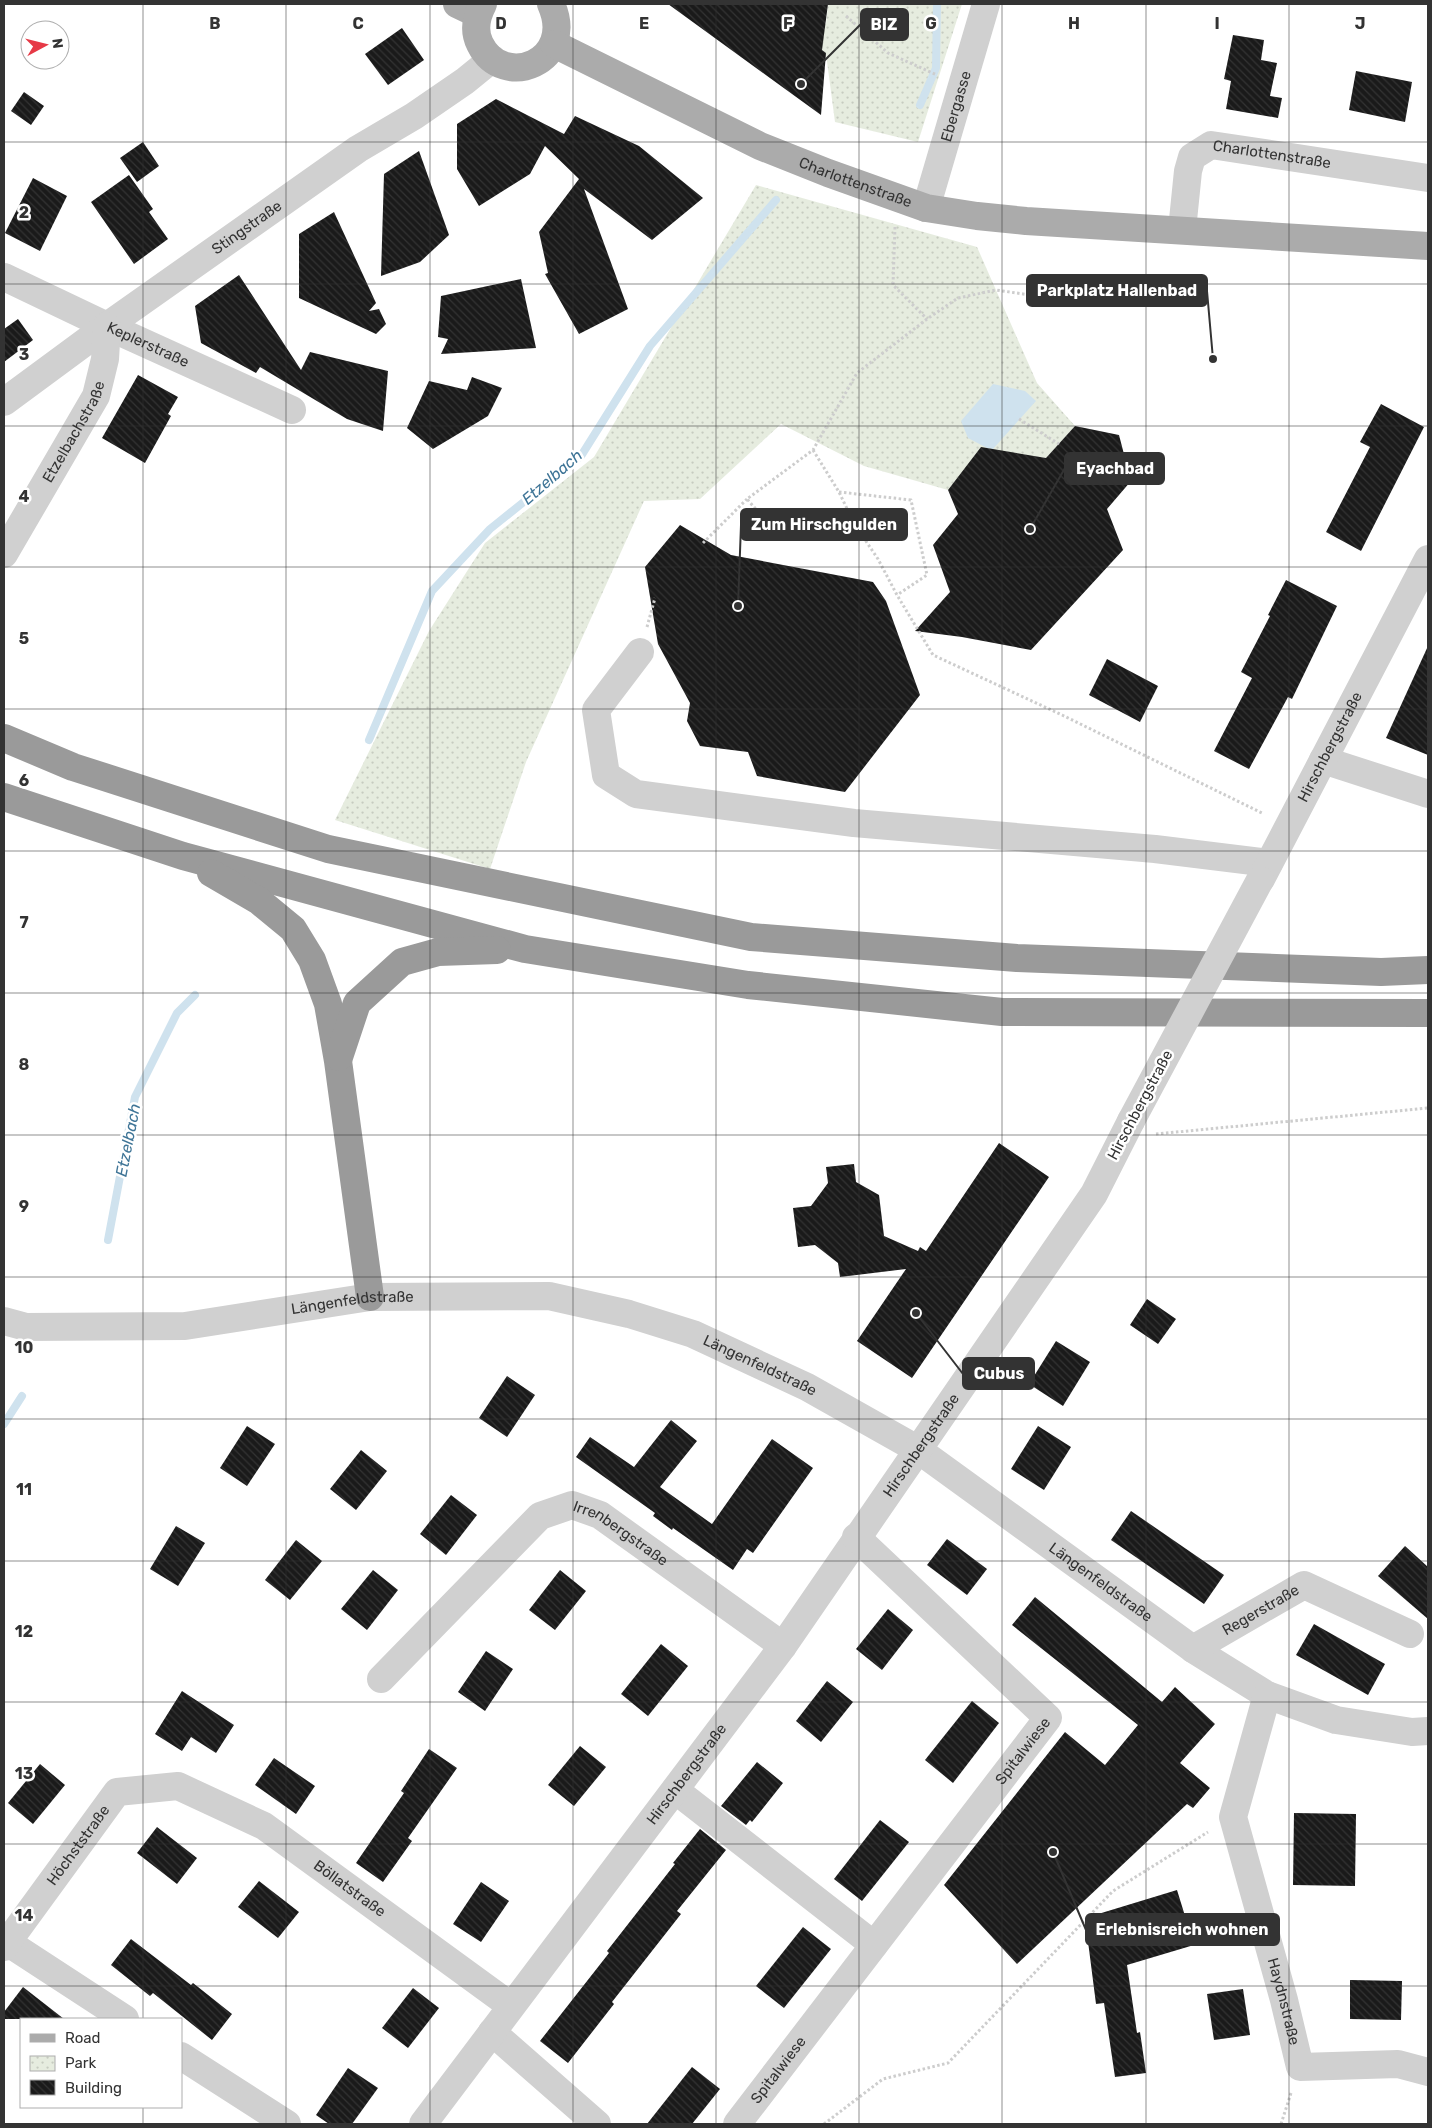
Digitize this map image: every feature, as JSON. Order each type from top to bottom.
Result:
[{"type":"highway","points":[[4,738],[74,767],[328,849],[751,937],[1018,958],[1380,972],[1428,970]]},
{"type":"highway","points":[[4,797],[183,856],[525,949],[748,985],[1002,1012],[1428,1013]]},
{"type":"highway","points":[[183,856],[259,901],[293,929],[312,960],[328,1004],[338,1061],[370,1297]]},
{"type":"highway","points":[[338,1061],[357,1002],[402,962],[438,952],[525,949]]},
{"type":"main road","points":[[472,7],[477,38],[483,50],[492,59],[504,66],[519,68],[533,64],[545,56],[554,44],[558,31],[557,16],[551,4]]},
{"type":"main road","name":"Charlottenstraße","points":[[554,44],[760,146],[926,208],[1026,221],[1428,246]]},
{"type":"street","name":"Ebergasse","points":[[926,208],[986,4]]},
{"type":"street","name":"Stingstraße","points":[[4,402],[107,326],[358,149],[414,116],[458,86],[492,59]]},
{"type":"street","name":"Charlottenstraße","points":[[1182,230],[1188,172],[1192,157],[1211,145],[1428,178]]},
{"type":"street","name":"Keplerstraße","points":[[4,277],[292,410]]},
{"type":"street","name":"Etzelbachstraße","points":[[4,554],[96,396],[105,359],[107,326]]},
{"type":"street","name":"Hirschbergstraße","points":[[423,2124],[783,1646],[856,1537],[1094,1194],[1428,559]]},
{"type":"street","points":[[640,652],[596,710],[606,775],[636,794],[854,823],[1155,849],[1264,871]]},
{"type":"street","points":[[1323,760],[1428,794]]},
{"type":"street","name":"Längenfeldstraße","points":[[4,1320],[26,1328],[185,1326],[370,1297],[549,1296],[629,1314],[693,1334],[737,1354],[807,1387],[918,1448],[1193,1649],[1267,1695],[1336,1720],[1412,1732],[1428,1731]]},
{"type":"street","name":"Irrenbergstraße","points":[[381,1679],[540,1516],[572,1505],[600,1515],[783,1646]]},
{"type":"street","name":"Spitalwiese","points":[[737,2124],[1048,1718],[856,1537]]},
{"type":"street","name":"Regerstraße","points":[[1193,1649],[1304,1585],[1410,1634]]},
{"type":"street","points":[[1233,1816],[1267,1695]]},
{"type":"street","name":"Höchststraße","points":[[6,1945],[117,1792],[178,1786]]},
{"type":"street","name":"Böllatstraße","points":[[178,1786],[264,1826],[511,2006]]},
{"type":"street","points":[[675,1790],[874,1945]]},
{"type":"street","name":"Haydnstraße","points":[[1233,1816],[1284,2000],[1300,2067]]},
{"type":"street","points":[[6,1945],[123,2018]]},
{"type":"street","points":[[492,2032],[598,2124]]},
{"type":"street","points":[[182,2057],[287,2124]]},
{"type":"street","points":[[1300,2067],[1398,2064],[1428,2072]]},
{"type":"path","points":[[846,16],[888,53],[924,70]]},
{"type":"path","points":[[897,198],[893,285],[927,319]]},
{"type":"path","points":[[703,543],[747,499],[813,450],[857,373],[927,319],[958,298],[996,290],[1030,295]]},
{"type":"path","points":[[1019,420],[1059,444]]},
{"type":"path","points":[[813,450],[839,492],[855,525],[878,559],[897,595],[933,654],[1288,826]]},
{"type":"path","points":[[839,492],[911,500],[927,575],[897,595]]},
{"type":"path","points":[[747,499],[767,522],[812,538],[855,525]]},
{"type":"path","points":[[1127,1129],[1428,1108]]},
{"type":"path","points":[[824,2124],[883,2080],[948,2063],[1114,1892],[1233,1816]]},
{"type":"path","points":[[1281,2124],[1300,2067]]},
{"type":"green space","points":[[828,4],[962,4],[918,142],[835,122],[826,54],[805,36],[805,21],[826,24]]},
{"type":"green space","points":[[756,185],[977,247],[1037,383],[1075,426],[1046,458],[981,448],[948,490],[864,466],[781,424],[700,499],[644,501],[526,762],[490,869],[335,820],[429,631],[485,543],[594,457]]},
{"type":"water","points":[[993,384],[1025,391],[1036,401],[993,449],[987,448],[968,438],[961,421]]},
{"type":"building","points":[[668,4],[828,4],[822,50],[826,53],[821,115]]},
{"type":"building","points":[[402,28],[424,60],[388,85],[365,54]]},
{"type":"building","points":[[1233,35],[1264,40],[1261,60],[1277,63],[1270,96],[1282,98],[1278,118],[1226,109],[1231,81],[1224,79]]},
{"type":"building","points":[[1356,71],[1412,82],[1405,122],[1349,110]]},
{"type":"building","points":[[24,92],[44,106],[31,125],[11,111]]},
{"type":"building","points":[[496,99],[564,134],[575,116],[639,146],[703,198],[652,240],[584,189],[628,309],[579,334],[545,274],[548,273],[539,232],[579,179],[545,146],[530,174],[479,206],[457,169],[457,124]]},
{"type":"building","points":[[143,142],[159,166],[137,182],[120,158]]},
{"type":"building","points":[[419,151],[449,235],[420,262],[381,276],[384,174]]},
{"type":"building","points":[[129,175],[153,209],[149,212],[168,239],[134,264],[91,202]]},
{"type":"building","points":[[33,178],[67,196],[40,251],[5,233]]},
{"type":"building","points":[[334,212],[376,303],[369,311],[379,309],[386,324],[376,334],[299,298],[299,234]]},
{"type":"building","points":[[239,275],[301,370],[310,352],[388,371],[383,431],[347,419],[260,367],[256,373],[201,343],[195,306]]},
{"type":"building","points":[[521,279],[536,348],[441,354],[448,339],[438,337],[441,296]]},
{"type":"building","points":[[18,319],[33,340],[4,362],[4,329]]},
{"type":"building","points":[[138,375],[178,397],[168,414],[171,416],[145,463],[102,438]]},
{"type":"building","points":[[472,377],[502,388],[488,416],[433,449],[407,428],[429,381],[467,390]]},
{"type":"building","points":[[1381,404],[1424,427],[1361,551],[1326,532],[1370,447],[1360,442]]},
{"type":"building","points":[[1075,426],[1119,435],[1131,481],[1107,509],[1123,550],[1031,650],[962,637],[915,631],[950,592],[933,545],[958,514],[948,490],[981,447],[1046,458]]},
{"type":"building","points":[[680,525],[731,555],[873,582],[886,601],[920,695],[845,792],[757,776],[748,752],[700,746],[687,721],[690,703],[658,644],[645,567]]},
{"type":"building","points":[[1286,580],[1337,606],[1292,699],[1288,697],[1249,769],[1214,751],[1252,678],[1241,672]]},
{"type":"building","points":[[1428,646],[1428,755],[1386,738]]},
{"type":"building","points":[[1107,659],[1158,686],[1140,722],[1089,695]]},
{"type":"building","points":[[999,1143],[1049,1177],[912,1378],[857,1341],[906,1269],[840,1277],[838,1263],[815,1245],[798,1247],[793,1208],[811,1206],[828,1183],[826,1167],[854,1164],[856,1182],[879,1195],[884,1236],[918,1251],[920,1247],[926,1251]]},
{"type":"building","points":[[1147,1299],[1176,1319],[1158,1344],[1130,1325]]},
{"type":"building","points":[[1056,1341],[1090,1362],[1063,1406],[1029,1384]]},
{"type":"building","points":[[507,1376],[535,1395],[507,1437],[479,1418]]},
{"type":"building","points":[[671,1420],[697,1441],[660,1487],[712,1524],[772,1439],[813,1468],[753,1553],[747,1549],[733,1570],[673,1528],[672,1530],[653,1516],[655,1513],[576,1457],[590,1437],[634,1467]]},
{"type":"building","points":[[247,1426],[275,1444],[247,1486],[220,1468]]},
{"type":"building","points":[[1038,1426],[1071,1447],[1044,1490],[1011,1469]]},
{"type":"building","points":[[361,1450],[387,1471],[356,1510],[330,1489]]},
{"type":"building","points":[[451,1495],[477,1515],[446,1555],[420,1534]]},
{"type":"building","points":[[1131,1511],[1224,1575],[1204,1604],[1111,1540]]},
{"type":"building","points":[[176,1526],[205,1543],[178,1586],[150,1569]]},
{"type":"building","points":[[947,1539],[987,1569],[967,1595],[927,1565]]},
{"type":"building","points":[[296,1540],[322,1561],[290,1600],[265,1580]]},
{"type":"building","points":[[1405,1546],[1428,1567],[1428,1619],[1378,1576]]},
{"type":"building","points":[[373,1570],[398,1590],[367,1630],[341,1609]]},
{"type":"building","points":[[560,1570],[586,1591],[555,1630],[529,1610]]},
{"type":"building","points":[[1035,1597],[1162,1702],[1175,1687],[1215,1724],[1180,1763],[1210,1788],[1193,1808],[1187,1804],[1017,1964],[944,1885],[1065,1732],[1105,1765],[1138,1725],[1012,1625]]},
{"type":"building","points":[[888,1609],[913,1630],[882,1670],[856,1649]]},
{"type":"building","points":[[1314,1624],[1385,1664],[1368,1695],[1296,1655]]},
{"type":"building","points":[[661,1644],[688,1666],[648,1716],[621,1694]]},
{"type":"building","points":[[486,1651],[513,1669],[485,1711],[458,1692]]},
{"type":"building","points":[[827,1681],[853,1702],[821,1742],[796,1721]]},
{"type":"building","points":[[182,1691],[234,1725],[216,1753],[191,1737],[182,1751],[155,1734]]},
{"type":"building","points":[[972,1701],[999,1723],[953,1783],[925,1760]]},
{"type":"building","points":[[580,1746],[606,1767],[574,1806],[548,1785]]},
{"type":"building","points":[[429,1749],[457,1768],[408,1838],[412,1841],[383,1882],[356,1863],[404,1793],[401,1791]]},
{"type":"building","points":[[274,1758],[315,1786],[296,1814],[255,1785]]},
{"type":"building","points":[[757,1762],[783,1783],[752,1822],[750,1820],[746,1825],[721,1806]]},
{"type":"building","points":[[40,1764],[65,1785],[33,1824],[8,1803]]},
{"type":"building","points":[[1294,1813],[1356,1814],[1355,1886],[1293,1885]]},
{"type":"building","points":[[880,1820],[909,1842],[862,1901],[834,1879]]},
{"type":"building","points":[[157,1827],[197,1858],[177,1884],[137,1853]]},
{"type":"building","points":[[700,1829],[726,1850],[677,1911],[681,1914],[612,2002],[614,2004],[568,2063],[540,2041],[609,1953],[607,1951]]},
{"type":"building","points":[[259,1881],[299,1912],[278,1938],[238,1907]]},
{"type":"building","points":[[481,1882],[509,1901],[481,1942],[453,1924]]},
{"type":"building","points":[[1177,1890],[1194,1945],[1127,1965],[1137,2033],[1140,2032],[1146,2073],[1115,2077],[1104,2003],[1096,2004],[1085,1918]]},
{"type":"building","points":[[803,1927],[831,1949],[784,2008],[756,1986]]},
{"type":"building","points":[[131,1939],[191,1985],[193,1983],[232,2014],[212,2040],[153,1993],[150,1996],[111,1965]]},
{"type":"building","points":[[1350,1980],[1402,1981],[1401,2020],[1350,2019]]},
{"type":"building","points":[[23,1987],[63,2018],[4,2019],[4,2012]]},
{"type":"building","points":[[413,1988],[439,2008],[408,2048],[382,2028]]},
{"type":"building","points":[[1243,1989],[1250,2035],[1214,2040],[1207,1994]]},
{"type":"building","points":[[692,2067],[720,2089],[692,2124],[647,2124]]},
{"type":"building","points":[[348,2068],[378,2088],[352,2124],[329,2124],[316,2115]]},
{"type":"waterway","name":"Etzelbach","points":[[920,105],[936,68],[937,4]]},
{"type":"waterway","name":"Etzelbach","points":[[369,740],[432,591],[490,529],[581,456],[650,346],[776,200]]},
{"type":"waterway","name":"Etzelbach","points":[[108,1240],[135,1097],[177,1013],[195,995]]},
{"type":"waterway","name":"Etzelbach","points":[[4,1424],[22,1396]]},
{"type":"place","name":"BIZ","points":[[801,84]]},
{"type":"place","name":"Parkplatz Hallenbad","points":[[1213,359]]},
{"type":"place","name":"Eyachbad","points":[[1030,529]]},
{"type":"place","name":"Zum Hirschgulden","points":[[738,606]]},
{"type":"place","name":"Cubus","points":[[916,1313]]},
{"type":"place","name":"Erlebnisreich wohnen","points":[[1053,1852]]}]
